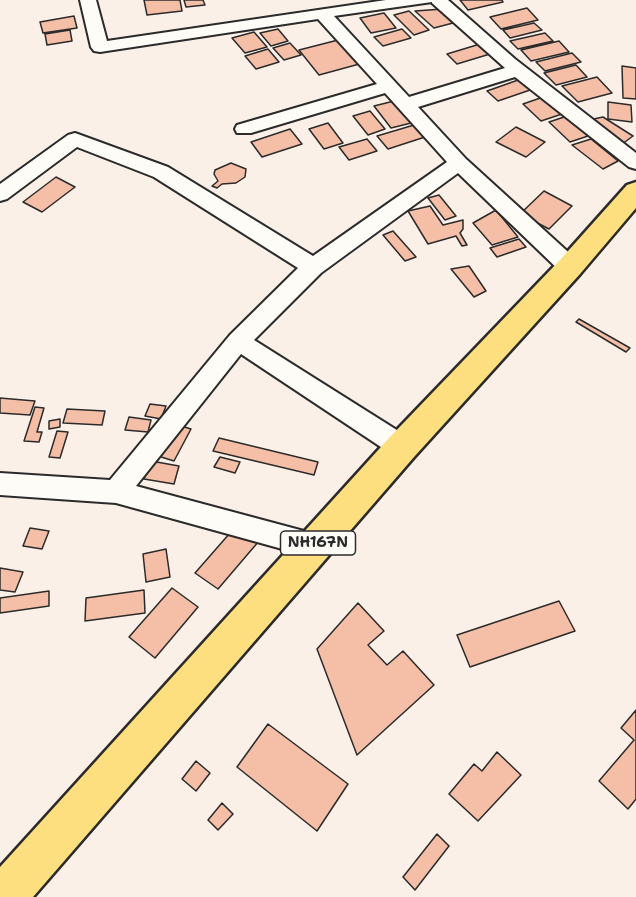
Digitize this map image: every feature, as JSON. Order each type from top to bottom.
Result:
[{"type":"highway","name":"NH167N","points":[[3,897],[402,447],[570,267],[636,190]]},
{"type":"street","points":[[88,0],[100,47],[315,6],[425,0]]},
{"type":"street","points":[[438,0],[518,70],[636,163]]},
{"type":"street","points":[[315,6],[391,86],[459,163],[570,267]]},
{"type":"street","points":[[407,104],[518,70]]},
{"type":"street","points":[[244,129],[391,86]]},
{"type":"street","points":[[0,194],[75,139],[161,172],[313,267]]},
{"type":"street","points":[[116,492],[238,342],[313,267],[459,163]]},
{"type":"street","points":[[238,342],[402,447]]},
{"type":"street","points":[[0,484],[116,492],[315,546]]},
{"type":"building","points":[[144,0],[180,0],[182,11],[147,15]]},
{"type":"building","points":[[184,0],[203,0],[205,5],[186,7]]},
{"type":"building","points":[[460,0],[502,0],[503,2],[468,10]]},
{"type":"building","points":[[527,8],[538,20],[501,29],[490,17]]},
{"type":"building","points":[[443,9],[453,23],[434,28],[415,11]]},
{"type":"building","points":[[409,11],[429,30],[414,35],[394,15]]},
{"type":"building","points":[[384,13],[396,28],[371,33],[360,18]]},
{"type":"building","points":[[74,16],[77,28],[43,33],[40,22]]},
{"type":"building","points":[[534,23],[542,30],[510,38],[503,30]]},
{"type":"building","points":[[278,29],[288,41],[271,46],[260,33]]},
{"type":"building","points":[[402,29],[411,38],[383,46],[374,37]]},
{"type":"building","points":[[70,30],[72,41],[47,45],[45,34]]},
{"type":"building","points":[[254,32],[267,47],[245,53],[232,38]]},
{"type":"building","points":[[545,33],[553,41],[518,49],[510,41]]},
{"type":"building","points":[[342,39],[363,63],[319,75],[299,50]]},
{"type":"building","points":[[559,41],[569,52],[531,61],[521,50]]},
{"type":"building","points":[[290,43],[301,55],[284,60],[273,48]]},
{"type":"building","points":[[480,44],[490,54],[457,64],[447,54]]},
{"type":"building","points":[[268,49],[279,62],[256,69],[245,56]]},
{"type":"building","points":[[572,53],[581,62],[545,71],[536,62]]},
{"type":"building","points":[[576,65],[587,77],[556,85],[544,73]]},
{"type":"building","points":[[622,66],[636,68],[636,99],[623,98]]},
{"type":"building","points":[[597,77],[612,93],[578,102],[562,86]]},
{"type":"building","points":[[521,79],[533,89],[498,101],[487,91]]},
{"type":"building","points":[[546,96],[565,113],[541,121],[523,104]]},
{"type":"building","points":[[394,101],[411,123],[391,128],[374,106]]},
{"type":"building","points":[[608,102],[631,105],[632,122],[608,119]]},
{"type":"building","points":[[370,111],[385,129],[368,135],[353,116]]},
{"type":"building","points":[[567,116],[588,136],[570,142],[549,122]]},
{"type":"building","points":[[603,117],[633,136],[618,147],[589,120]]},
{"type":"building","points":[[328,123],[343,143],[324,149],[309,129]]},
{"type":"building","points":[[414,125],[425,137],[388,149],[377,136]]},
{"type":"building","points":[[516,127],[545,142],[526,157],[496,142]]},
{"type":"building","points":[[290,129],[302,144],[262,157],[251,142]]},
{"type":"building","points":[[367,139],[377,151],[349,160],[339,147]]},
{"type":"building","points":[[591,139],[618,161],[603,169],[572,145]]},
{"type":"building","points":[[231,163],[246,169],[245,177],[236,183],[222,184],[217,188],[212,186],[218,181],[214,174],[215,170]]},
{"type":"building","points":[[56,177],[75,187],[42,212],[23,202]]},
{"type":"building","points":[[544,191],[572,206],[549,229],[520,214]]},
{"type":"building","points":[[439,195],[456,216],[445,220],[428,198]]},
{"type":"building","points":[[430,206],[443,225],[463,220],[463,229],[460,233],[467,245],[462,246],[456,236],[428,244],[408,211]]},
{"type":"building","points":[[496,210],[518,237],[492,245],[473,223]]},
{"type":"building","points":[[393,231],[416,257],[405,261],[383,235]]},
{"type":"building","points":[[519,239],[526,247],[497,257],[490,248]]},
{"type":"building","points":[[469,266],[486,291],[474,297],[451,269]]},
{"type":"building","points":[[579,319],[630,348],[626,352],[576,322]]},
{"type":"building","points":[[0,398],[35,401],[30,415],[0,413]]},
{"type":"building","points":[[150,404],[166,406],[161,419],[145,416]]},
{"type":"building","points":[[35,407],[44,408],[37,432],[42,432],[39,442],[24,441]]},
{"type":"building","points":[[67,409],[105,411],[102,425],[63,423]]},
{"type":"building","points":[[129,417],[151,420],[148,432],[125,430]]},
{"type":"building","points":[[60,419],[60,427],[49,429],[49,421]]},
{"type":"building","points":[[175,424],[191,429],[174,461],[158,456]]},
{"type":"building","points":[[57,431],[68,432],[60,458],[49,457]]},
{"type":"building","points":[[219,438],[318,462],[314,475],[213,451]]},
{"type":"building","points":[[220,457],[240,462],[235,473],[214,467]]},
{"type":"building","points":[[151,461],[179,466],[174,484],[144,479]]},
{"type":"building","points":[[237,525],[259,541],[218,589],[195,573]]},
{"type":"building","points":[[30,528],[49,531],[42,549],[23,546]]},
{"type":"building","points":[[166,549],[170,577],[146,582],[143,554]]},
{"type":"building","points":[[0,568],[23,572],[15,592],[0,590]]},
{"type":"building","points":[[172,588],[198,607],[155,658],[129,637]]},
{"type":"building","points":[[144,590],[145,613],[85,621],[86,598]]},
{"type":"building","points":[[49,591],[49,606],[0,613],[0,598]]},
{"type":"building","points":[[559,601],[575,631],[470,667],[457,635]]},
{"type":"building","points":[[358,603],[384,631],[368,645],[387,665],[403,651],[434,685],[357,755],[317,649]]},
{"type":"building","points":[[636,710],[636,799],[628,809],[599,781],[634,740],[621,728]]},
{"type":"building","points":[[268,724],[348,784],[317,831],[237,767]]},
{"type":"building","points":[[497,752],[521,775],[478,821],[449,794],[474,764],[482,771]]},
{"type":"building","points":[[196,761],[210,773],[196,791],[182,779]]},
{"type":"building","points":[[222,803],[233,814],[218,830],[208,820]]},
{"type":"building","points":[[437,834],[449,846],[415,890],[403,877]]}]
